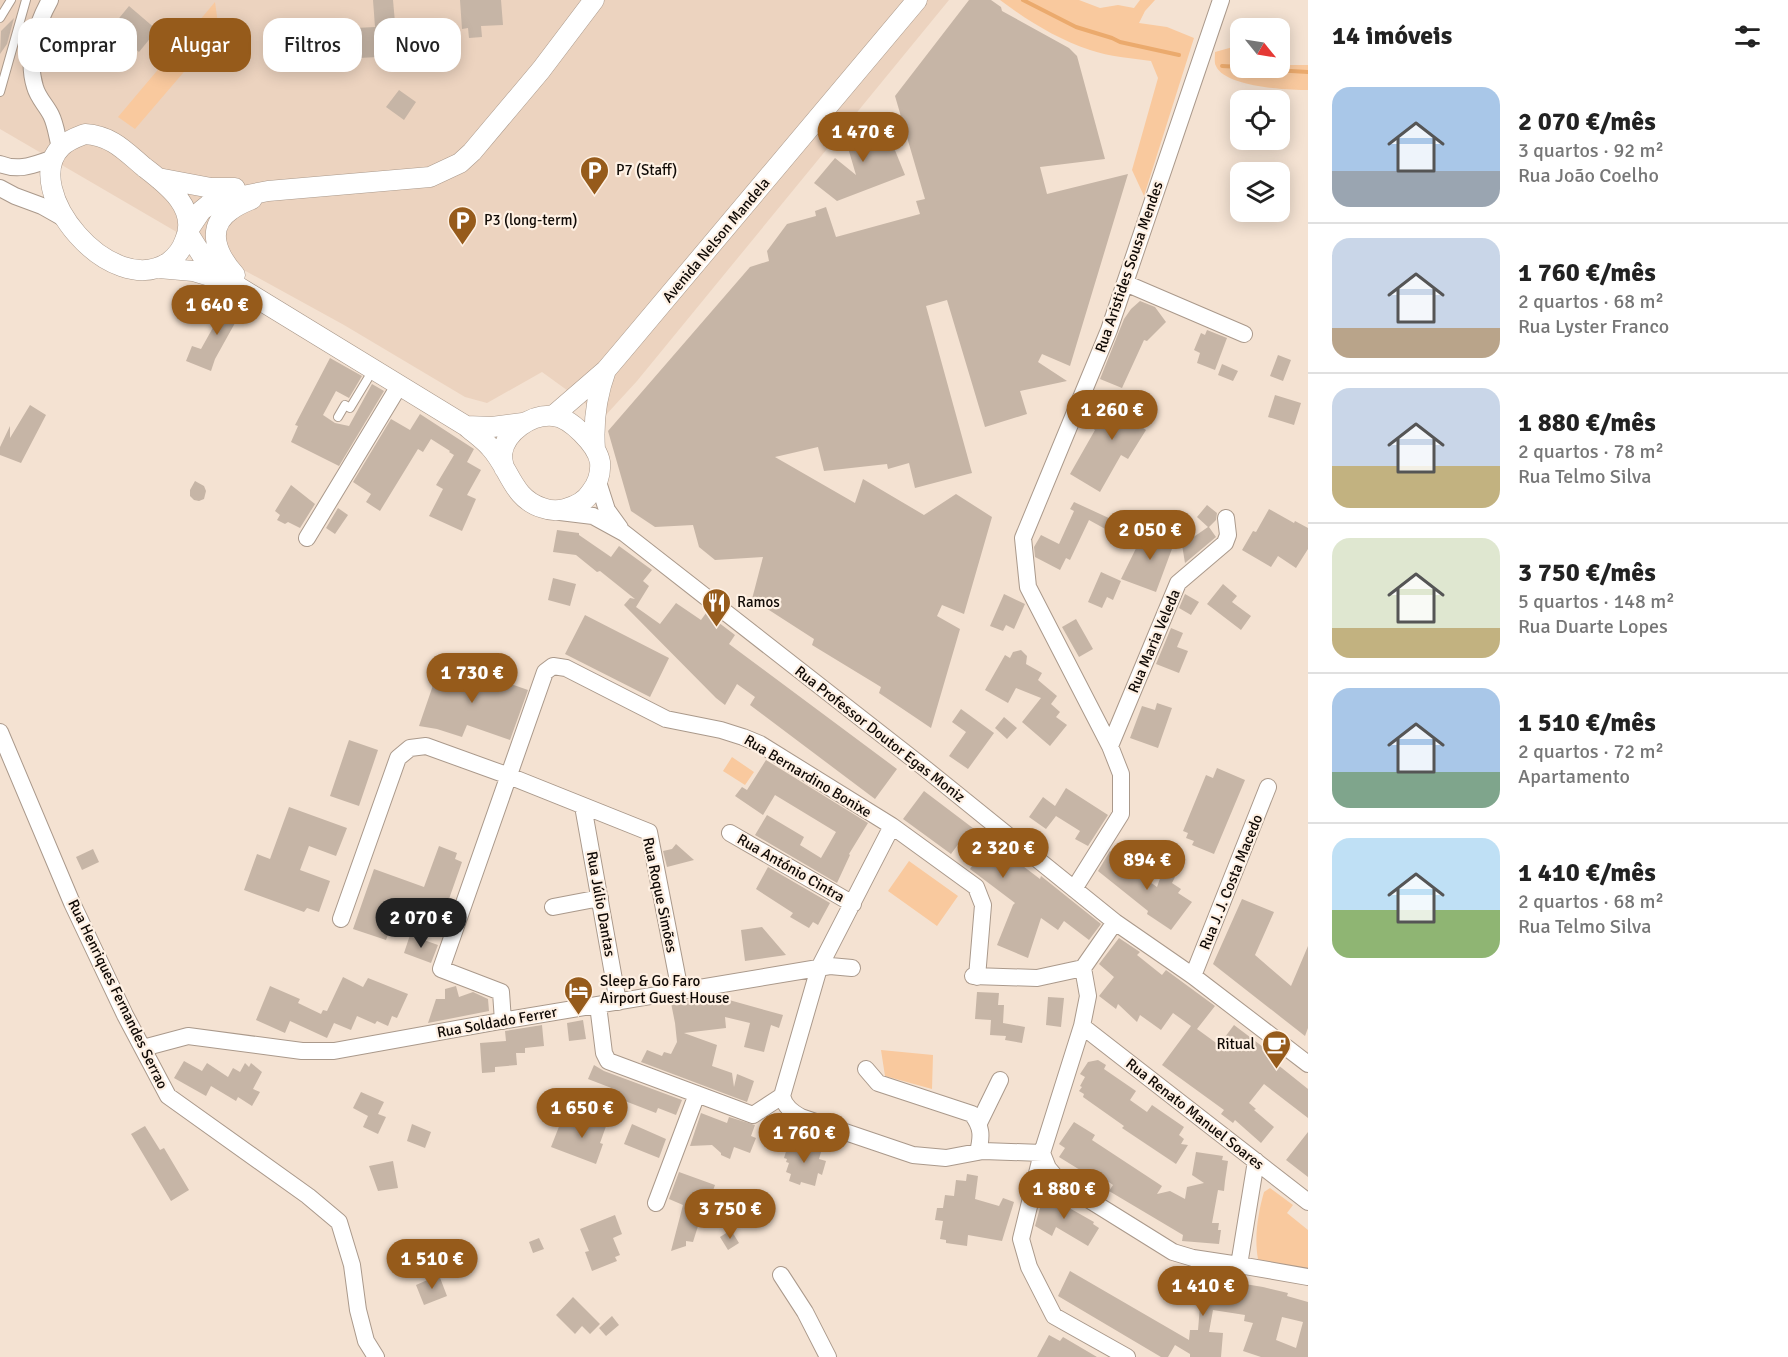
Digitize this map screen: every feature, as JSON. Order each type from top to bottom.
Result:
[{"type":"street","points":[[50,0],[44,10],[36,35],[32,75],[40,99],[54,123],[57,152],[51,169],[51,180],[65,219],[85,244],[116,264],[133,269],[159,268],[193,271],[237,286]]},
{"type":"street","points":[[159,268],[171,261],[182,249],[188,231],[201,211],[212,202],[268,191],[430,177],[460,163],[472,153],[541,70],[594,0]]},
{"type":"street","points":[[541,70],[580,35],[610,0]]},
{"type":"street","name":"Avenida Nelson Mandela","points":[[606,370],[917,0]]},
{"type":"street","name":"Rua Aristides Sousa Mendes","points":[[1074,889],[1121,814],[1121,774],[1110,746],[1028,587],[1023,538],[1109,330],[1221,0]]},
{"type":"street","points":[[0,164],[20,168],[57,152],[72,139],[85,134],[100,135],[112,141],[178,197],[186,210],[188,231],[203,257],[237,286],[466,426],[492,448],[513,485],[534,505],[593,516],[624,533]]},
{"type":"street","points":[[158,178],[211,188],[230,187],[268,191]]},
{"type":"street","points":[[0,188],[42,206],[65,219]]},
{"type":"street","points":[[258,299],[223,262],[216,240],[222,219],[230,210],[268,191]]},
{"type":"street","points":[[1125,283],[1244,334]]},
{"type":"street","points":[[554,416],[606,370]]},
{"type":"street","points":[[595,449],[593,423],[596,402],[606,370]]},
{"type":"street","points":[[307,538],[399,386]]},
{"type":"street","points":[[466,426],[492,427],[554,416],[569,422],[595,449],[600,461],[598,482],[607,510],[624,533]]},
{"type":"street","points":[[504,468],[502,453],[510,436],[523,423]]},
{"type":"street","points":[[557,511],[580,504],[598,482]]},
{"type":"street","name":"Rua Maria Veleda","points":[[1110,746],[1178,583],[1225,543],[1228,535],[1226,518]]},
{"type":"street","name":"Rua Professor Doutor Egas Moniz","points":[[624,533],[922,766],[1116,922],[1193,976],[1308,1064]]},
{"type":"street","name":"Rua Bernardino Bonixe","points":[[509,776],[545,672],[553,666],[566,668],[666,719],[743,736],[760,744],[892,826],[976,887],[982,905],[975,977],[1037,978],[1083,968]]},
{"type":"street","name":"Rua Henriques Fernandes Serrao","points":[[0,732],[72,903],[142,1048],[168,1096],[308,1196],[339,1222],[352,1266],[358,1310],[366,1341],[376,1357]]},
{"type":"street","points":[[341,919],[398,758],[410,748],[426,746],[583,806]]},
{"type":"street","points":[[503,1021],[501,992],[441,969],[509,776]]},
{"type":"street","name":"Rua J. J. Costa Macedo","points":[[1193,976],[1268,787]]},
{"type":"street","name":"Rua Júlio Dantas","points":[[583,806],[618,1002]]},
{"type":"street","name":"Rua Roque Simões","points":[[583,806],[649,832],[680,991]]},
{"type":"street","points":[[892,826],[819,968],[782,1096],[784,1103],[792,1112],[801,1117],[913,1155],[946,1158],[978,1152],[1042,1153]]},
{"type":"street","name":"Rua António Cintra","points":[[730,833],[852,904]]},
{"type":"street","points":[[553,907],[600,898]]},
{"type":"street","points":[[1116,922],[1083,968],[1088,996],[1082,1026],[1042,1153],[1021,1239],[1029,1267],[1054,1316],[1127,1357]]},
{"type":"street","name":"Rua Soldado Ferrer","points":[[142,1048],[188,1036],[302,1051],[334,1051],[830,966],[852,968]]},
{"type":"street","points":[[598,1005],[604,1053],[608,1061],[753,1115],[782,1096]]},
{"type":"street","name":"Rua Renato Manuel Soares","points":[[1082,1026],[1308,1202]]},
{"type":"street","points":[[866,1069],[878,1083],[972,1114],[979,1123],[982,1136],[978,1152]]},
{"type":"street","points":[[979,1123],[1000,1080]]},
{"type":"street","points":[[656,1203],[697,1094]]},
{"type":"street","points":[[1042,1153],[1048,1168],[1059,1181],[1173,1252],[1193,1258],[1308,1277]]},
{"type":"street","points":[[1239,1265],[1256,1161]]},
{"type":"street","points":[[781,1275],[805,1312],[828,1357]]},
{"type":"lane","points":[[0,18],[11,0]]},
{"type":"lane","points":[[0,92],[26,0]]},
{"type":"lane","points":[[338,417],[345,405],[350,408],[373,370]]},
{"type":"shaded area","points":[[0,0],[949,0],[637,381],[604,417],[542,372],[487,403],[465,397],[344,325],[211,252],[0,129]]},
{"type":"shaded area","points":[[1000,0],[1079,0],[1100,8],[1118,5],[1134,8],[1140,0],[1155,0],[1145,11],[1139,23],[1167,27],[1194,38],[1144,196],[1132,170],[1158,78],[1151,61],[1105,54],[1078,46],[1043,29]]},
{"type":"shaded area","points":[[215,2],[217,18],[202,18]]},
{"type":"shaded area","points":[[1230,48],[1230,78],[1290,78],[1290,65],[1308,65],[1308,90],[1258,86],[1231,79],[1215,65],[1215,52]]},
{"type":"shaded area","points":[[156,72],[184,72],[135,129],[118,117]]},
{"type":"shaded area","points":[[732,757],[754,772],[745,785],[723,771]]},
{"type":"shaded area","points":[[909,861],[958,896],[937,926],[888,891]]},
{"type":"shaded area","points":[[881,1050],[933,1055],[932,1089],[885,1076]]},
{"type":"shaded area","points":[[1270,1188],[1293,1205],[1287,1213],[1308,1230],[1308,1271],[1265,1263],[1258,1259],[1256,1242],[1258,1217],[1264,1192]]},
{"type":"building","points":[[373,0],[393,0],[395,18],[374,18]]},
{"type":"building","points":[[460,0],[501,0],[503,25],[481,26],[482,37],[469,38],[468,28],[462,29]]},
{"type":"building","points":[[969,0],[991,0],[1001,7],[1002,11],[1069,48],[1077,56],[1105,159],[1040,167],[1047,194],[1128,174],[1070,366],[1042,354],[1038,362],[1067,381],[1020,391],[1027,414],[985,427],[947,300],[926,306],[972,473],[915,488],[909,463],[888,469],[887,464],[824,471],[818,447],[775,457],[855,503],[863,479],[924,515],[956,494],[992,517],[964,614],[942,605],[937,616],[960,629],[931,728],[879,693],[881,687],[812,645],[814,639],[752,599],[763,557],[715,560],[699,547],[693,525],[655,527],[631,511],[608,431],[750,267],[769,261],[767,251],[787,224],[816,216],[815,211],[826,207],[836,237],[920,214],[916,201],[925,199],[895,96]]},
{"type":"building","points":[[129,6],[149,23],[149,40],[139,52],[137,50],[137,18],[119,18]]},
{"type":"building","points":[[14,18],[7,44],[0,54],[1,31]]},
{"type":"building","points":[[374,27],[374,57],[362,58],[362,28]]},
{"type":"building","points":[[399,90],[416,102],[404,120],[386,107]]},
{"type":"building","points":[[882,118],[905,175],[837,201],[814,183],[835,158],[856,175],[846,141],[858,125]]},
{"type":"building","points":[[230,297],[245,305],[215,359],[211,371],[186,361],[192,346],[201,349]]},
{"type":"building","points":[[1140,301],[1155,307],[1166,322],[1147,341],[1144,340],[1122,388],[1100,379],[1124,319]]},
{"type":"building","points":[[1207,330],[1227,338],[1215,370],[1197,363],[1200,353],[1194,350],[1201,333],[1205,335]]},
{"type":"building","points":[[1278,355],[1291,360],[1283,381],[1270,376]]},
{"type":"building","points":[[330,358],[362,376],[349,398],[336,391],[323,415],[335,423],[349,426],[372,384],[384,391],[339,466],[291,442],[298,426],[295,425]]},
{"type":"building","points":[[1222,364],[1238,371],[1233,381],[1218,375]]},
{"type":"building","points":[[1138,393],[1156,406],[1142,427],[1146,430],[1128,459],[1121,455],[1100,492],[1070,474],[1095,430],[1088,425],[1103,403],[1122,415]]},
{"type":"building","points":[[1275,395],[1301,403],[1294,425],[1268,417]]},
{"type":"building","points":[[30,405],[46,415],[21,463],[0,455],[0,447],[10,426],[10,438]]},
{"type":"building","points":[[420,414],[474,449],[467,462],[481,470],[467,495],[476,499],[462,531],[429,516],[443,489],[436,485],[454,455],[431,439],[423,452],[418,449],[380,511],[366,502],[371,494],[353,482],[391,419],[410,430]]},
{"type":"building","points":[[195,481],[204,486],[206,491],[204,499],[199,501],[190,496],[190,490]]},
{"type":"building","points":[[291,485],[315,504],[300,528],[277,520],[280,515],[275,511]]},
{"type":"building","points":[[1074,502],[1124,525],[1118,536],[1089,520],[1070,560],[1066,558],[1060,570],[1035,557],[1034,547],[1041,535],[1059,544],[1074,511],[1070,509]]},
{"type":"building","points":[[1207,505],[1217,513],[1216,520],[1209,527],[1216,537],[1185,563],[1182,545],[1208,527],[1197,517]]},
{"type":"building","points":[[338,508],[348,515],[335,534],[326,528]]},
{"type":"building","points":[[1269,509],[1308,528],[1308,549],[1296,568],[1278,556],[1271,567],[1242,550]]},
{"type":"building","points":[[557,530],[579,533],[611,557],[619,546],[652,570],[643,581],[649,586],[636,607],[660,624],[676,603],[701,620],[706,613],[735,635],[729,644],[897,769],[875,799],[750,705],[755,697],[737,684],[725,705],[716,698],[624,605],[630,598],[635,599],[576,555],[553,552]]},
{"type":"building","points":[[1161,530],[1176,538],[1156,592],[1121,579],[1143,534],[1156,540]]},
{"type":"building","points":[[1101,572],[1121,581],[1113,600],[1107,597],[1102,608],[1088,602]]},
{"type":"building","points":[[553,578],[576,584],[570,606],[548,600]]},
{"type":"building","points":[[1223,584],[1237,596],[1232,602],[1251,616],[1241,630],[1207,604]]},
{"type":"building","points":[[1004,594],[1025,604],[1014,629],[1006,625],[1003,631],[990,626]]},
{"type":"building","points":[[1185,594],[1199,602],[1191,615],[1179,608]]},
{"type":"building","points":[[585,615],[669,658],[650,697],[565,654]]},
{"type":"building","points":[[1076,619],[1093,649],[1079,657],[1062,627]]},
{"type":"building","points":[[1171,628],[1183,633],[1177,647],[1188,651],[1179,673],[1156,664]]},
{"type":"building","points":[[1021,650],[1027,656],[1026,664],[1042,673],[1038,680],[1057,696],[1051,704],[1060,712],[1056,717],[1067,725],[1050,746],[1022,722],[1041,698],[1016,688],[1008,703],[985,690],[1005,655],[1010,658],[1013,652]]},
{"type":"building","points":[[441,662],[498,684],[499,680],[528,690],[510,740],[467,725],[462,737],[419,726]]},
{"type":"building","points":[[1157,703],[1172,708],[1158,748],[1130,738],[1142,706],[1155,710]]},
{"type":"building","points":[[961,709],[994,733],[968,769],[949,756],[966,732],[952,722]]},
{"type":"building","points":[[1004,717],[1017,728],[1007,739],[995,728]]},
{"type":"building","points":[[349,740],[378,750],[359,806],[330,796]]},
{"type":"building","points":[[766,760],[868,823],[849,854],[837,883],[755,835],[767,815],[804,837],[800,845],[821,858],[836,832],[775,795],[763,815],[735,796],[742,787],[747,790]]},
{"type":"building","points":[[1217,768],[1245,780],[1214,854],[1192,845],[1194,841],[1186,838],[1188,833],[1183,831],[1206,775],[1213,778]]},
{"type":"building","points":[[1066,788],[1108,815],[1088,846],[1075,839],[1080,831],[1056,816],[1046,829],[1029,817],[1043,797],[1055,806]]},
{"type":"building","points":[[924,791],[1040,879],[1041,876],[1101,924],[1089,940],[1064,921],[1058,930],[1041,918],[1028,958],[997,945],[1015,903],[970,869],[981,853],[962,839],[951,854],[903,819]]},
{"type":"building","points":[[289,807],[347,828],[336,856],[309,846],[300,870],[330,881],[319,912],[307,908],[304,912],[244,890],[257,854],[270,859]]},
{"type":"building","points":[[676,844],[694,860],[667,867],[663,851],[672,849]]},
{"type":"building","points":[[439,846],[457,853],[455,859],[462,862],[443,923],[398,907],[386,940],[353,929],[374,869],[424,887]]},
{"type":"building","points":[[93,849],[99,862],[82,870],[76,857]]},
{"type":"building","points":[[1110,851],[1131,863],[1129,867],[1157,887],[1163,870],[1175,877],[1172,883],[1181,889],[1178,893],[1192,902],[1171,930],[1147,914],[1148,911],[1098,871]]},
{"type":"building","points":[[768,867],[830,903],[818,925],[813,922],[809,928],[790,917],[793,913],[756,889]]},
{"type":"building","points":[[1242,899],[1274,912],[1255,955],[1291,986],[1308,946],[1308,1028],[1305,1036],[1213,964]]},
{"type":"building","points":[[762,927],[786,955],[745,961],[741,930]]},
{"type":"building","points":[[410,935],[438,945],[431,963],[404,953]]},
{"type":"building","points":[[1119,938],[1140,952],[1137,955],[1162,975],[1166,970],[1215,1006],[1197,1029],[1219,1045],[1234,1025],[1271,1053],[1268,1057],[1308,1089],[1308,1118],[1264,1084],[1249,1103],[1274,1127],[1261,1143],[1235,1120],[1233,1123],[1221,1114],[1224,1110],[1162,1065],[1191,1026],[1173,1013],[1161,1030],[1140,1015],[1137,1022],[1118,1004],[1116,1009],[1099,996],[1114,977],[1099,964]]},
{"type":"building","points":[[343,977],[363,987],[368,978],[408,994],[397,1018],[392,1016],[388,1026],[377,1021],[375,1024],[357,1016],[351,1030],[334,1023],[327,1038],[290,1021],[285,1033],[256,1020],[270,986],[300,999],[298,1003],[321,1014],[323,1010],[327,1011]]},
{"type":"building","points":[[456,986],[459,997],[473,992],[488,999],[489,1011],[428,1023],[436,999],[445,999],[445,989]]},
{"type":"building","points":[[977,992],[999,993],[998,1005],[1004,1005],[1003,1023],[1025,1027],[1022,1043],[1005,1040],[1006,1036],[990,1035],[991,1020],[975,1019]]},
{"type":"building","points":[[722,995],[722,998],[783,1015],[779,1028],[771,1025],[764,1052],[744,1047],[750,1023],[725,1017],[726,1028],[684,1033],[717,1045],[712,1066],[732,1073],[734,1087],[737,1074],[754,1081],[747,1102],[641,1062],[647,1050],[662,1056],[664,1052],[671,1054],[677,1042],[671,1003]]},
{"type":"building","points":[[1048,997],[1064,998],[1061,1027],[1046,1025]]},
{"type":"building","points":[[583,1020],[586,1039],[569,1041],[567,1023]]},
{"type":"building","points":[[542,1025],[544,1046],[525,1048],[525,1053],[516,1053],[517,1065],[495,1067],[495,1072],[482,1073],[480,1043],[506,1041],[505,1031]]},
{"type":"building","points":[[1098,1060],[1106,1065],[1104,1069],[1136,1091],[1130,1100],[1147,1112],[1152,1105],[1184,1127],[1179,1135],[1184,1139],[1181,1144],[1188,1145],[1176,1164],[1122,1128],[1124,1126],[1083,1097],[1084,1094],[1079,1091],[1085,1077],[1080,1074],[1088,1062]]},
{"type":"building","points":[[184,1061],[202,1071],[207,1063],[228,1077],[233,1068],[240,1072],[245,1063],[249,1067],[251,1063],[262,1072],[253,1089],[260,1092],[252,1106],[238,1097],[236,1101],[211,1086],[206,1096],[174,1078]]},
{"type":"building","points":[[594,1065],[604,1071],[682,1100],[676,1115],[658,1108],[656,1113],[612,1096],[614,1089],[588,1079]]},
{"type":"building","points":[[361,1092],[384,1102],[378,1114],[386,1117],[378,1134],[363,1127],[368,1116],[353,1108]]},
{"type":"building","points":[[593,1112],[609,1118],[600,1143],[603,1144],[596,1164],[551,1147],[560,1124],[567,1127],[570,1121],[587,1128]]},
{"type":"building","points":[[701,1113],[727,1123],[729,1117],[755,1125],[751,1136],[756,1138],[750,1153],[734,1147],[730,1159],[721,1155],[712,1145],[690,1146]]},
{"type":"building","points":[[1074,1122],[1095,1135],[1092,1140],[1162,1186],[1157,1194],[1170,1191],[1185,1199],[1187,1187],[1204,1183],[1192,1175],[1196,1152],[1223,1156],[1222,1160],[1228,1161],[1224,1191],[1218,1190],[1212,1223],[1219,1223],[1218,1230],[1221,1230],[1219,1244],[1182,1241],[1183,1235],[1109,1191],[1113,1185],[1096,1173],[1093,1178],[1059,1157],[1065,1148],[1059,1144]]},
{"type":"building","points":[[412,1124],[431,1132],[425,1148],[407,1141]]},
{"type":"building","points":[[632,1124],[666,1139],[659,1158],[624,1144]]},
{"type":"building","points":[[145,1126],[160,1150],[164,1148],[189,1190],[171,1201],[131,1134]]},
{"type":"building","points":[[1308,1132],[1308,1177],[1286,1160]]},
{"type":"building","points":[[789,1142],[821,1152],[819,1159],[826,1161],[822,1175],[818,1173],[815,1186],[801,1182],[800,1185],[789,1181],[791,1174],[786,1172],[789,1163],[784,1158]]},
{"type":"building","points":[[393,1161],[398,1188],[378,1191],[369,1166]]},
{"type":"building","points":[[679,1172],[715,1185],[705,1213],[703,1210],[693,1242],[686,1241],[686,1246],[671,1251],[683,1205],[669,1199]]},
{"type":"building","points":[[967,1174],[978,1176],[975,1199],[999,1206],[1003,1198],[1014,1202],[1002,1241],[968,1235],[967,1246],[946,1243],[946,1240],[940,1239],[943,1221],[935,1220],[937,1208],[943,1208],[945,1195],[954,1196],[956,1180],[966,1181]]},
{"type":"building","points":[[1045,1190],[1066,1202],[1064,1205],[1094,1222],[1093,1224],[1099,1228],[1088,1246],[1056,1227],[1052,1236],[1035,1226]]},
{"type":"building","points":[[615,1215],[622,1234],[613,1238],[620,1255],[615,1257],[617,1261],[592,1271],[585,1252],[589,1251],[580,1229]]},
{"type":"building","points":[[731,1230],[739,1243],[728,1250],[720,1237]]},
{"type":"building","points":[[539,1238],[544,1249],[533,1253],[529,1242]]},
{"type":"building","points":[[1070,1271],[1189,1340],[1190,1330],[1198,1330],[1200,1306],[1168,1300],[1172,1272],[1288,1293],[1287,1296],[1308,1302],[1308,1357],[1261,1357],[1243,1351],[1253,1323],[1244,1321],[1245,1315],[1213,1310],[1209,1332],[1223,1333],[1221,1357],[1190,1357],[1190,1354],[1175,1345],[1168,1357],[1161,1357],[1058,1296]],"holes":[[[1282,1317],[1303,1322],[1296,1348],[1276,1340]]]},
{"type":"building","points":[[439,1275],[447,1296],[424,1305],[416,1285]]},
{"type":"building","points":[[573,1297],[600,1324],[590,1334],[582,1326],[575,1334],[556,1315]]},
{"type":"building","points":[[612,1316],[619,1325],[606,1336],[599,1328]]},
{"type":"building","points":[[1049,1335],[1060,1341],[1063,1337],[1097,1357],[1037,1357]]},
{"type":"waterway","points":[[1023,0],[1076,27],[1120,42],[1179,55]]},
{"type":"waterway","points":[[1222,66],[1230,66]]},
{"type":"waterway","points":[[1290,71],[1308,72]]},
{"type":"place","name":"P7 (Staff)","points":[[595,196]]},
{"type":"place","name":"P3 (long-term)","points":[[463,246]]},
{"type":"place","name":"Ramos","points":[[716,628]]},
{"type":"place","name":"Sleep & Go Faro Airport Guest House","points":[[579,1016]]},
{"type":"place","name":"Ritual","points":[[1276,1070]]}]
